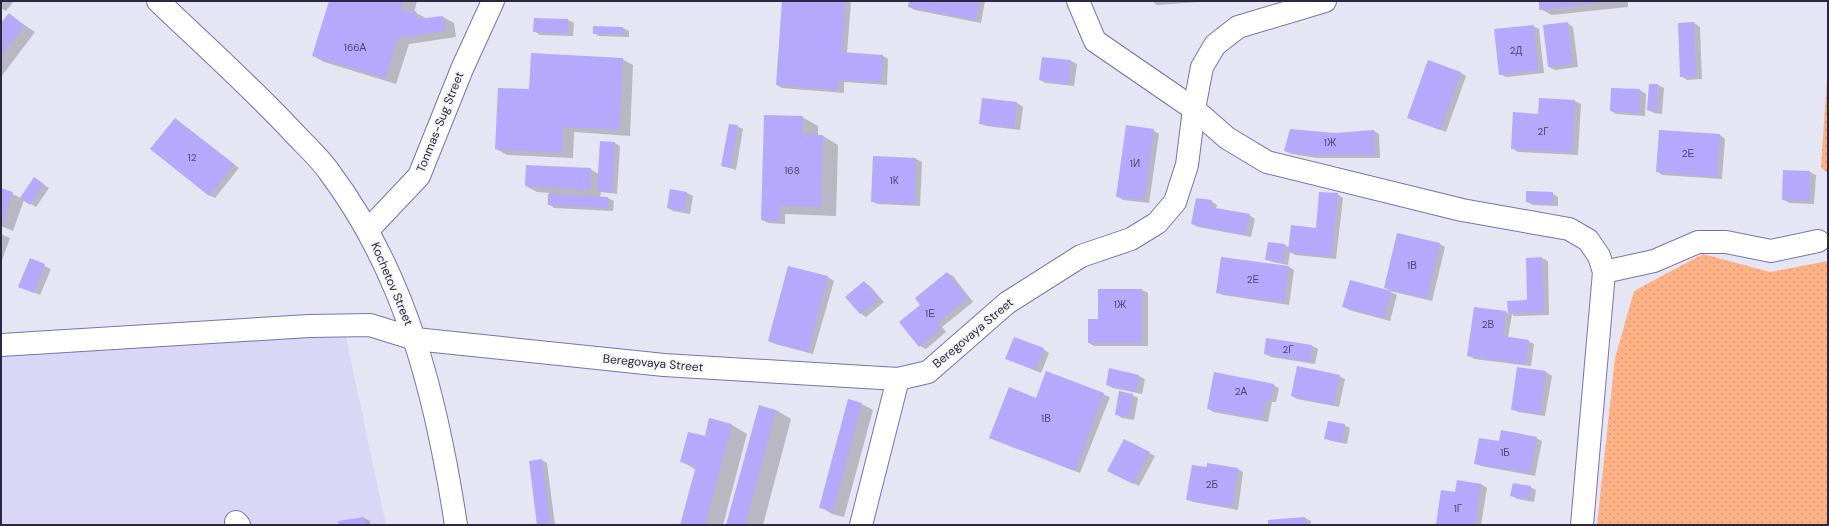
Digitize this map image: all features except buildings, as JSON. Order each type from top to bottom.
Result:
[{"type":"street","name":"Kochetov Street","points":[[158,1],[265,102],[330,172],[368,230],[391,275],[415,339],[439,428],[456,525]]},
{"type":"street","name":"Tonmas-Sug Street","points":[[368,230],[419,176],[462,69],[493,1]]},
{"type":"street","points":[[1078,1],[1095,41],[1194,109],[1227,138],[1267,162],[1462,210],[1569,230],[1588,240],[1599,256],[1604,272],[1582,525]]},
{"type":"street","name":"Beregovaya Street","points":[[1,345],[309,326],[370,325],[415,339],[664,364],[898,379],[928,372],[1006,303],[1081,256],[1131,239],[1158,223],[1175,202],[1187,165],[1194,109],[1202,67],[1215,45],[1238,27],[1325,1]]},
{"type":"street","points":[[1604,272],[1654,261],[1698,242],[1726,242],[1771,250],[1825,236]]},
{"type":"street","points":[[861,525],[898,379]]},
{"type":"shaded area","points":[[1828,63],[1828,174],[1821,167]]},
{"type":"shaded area","points":[[1703,254],[1770,272],[1828,261],[1828,525],[1597,525],[1615,358],[1634,291]]},
{"type":"shaded area","points":[[345,333],[386,525],[1,525],[1,354]]}]
